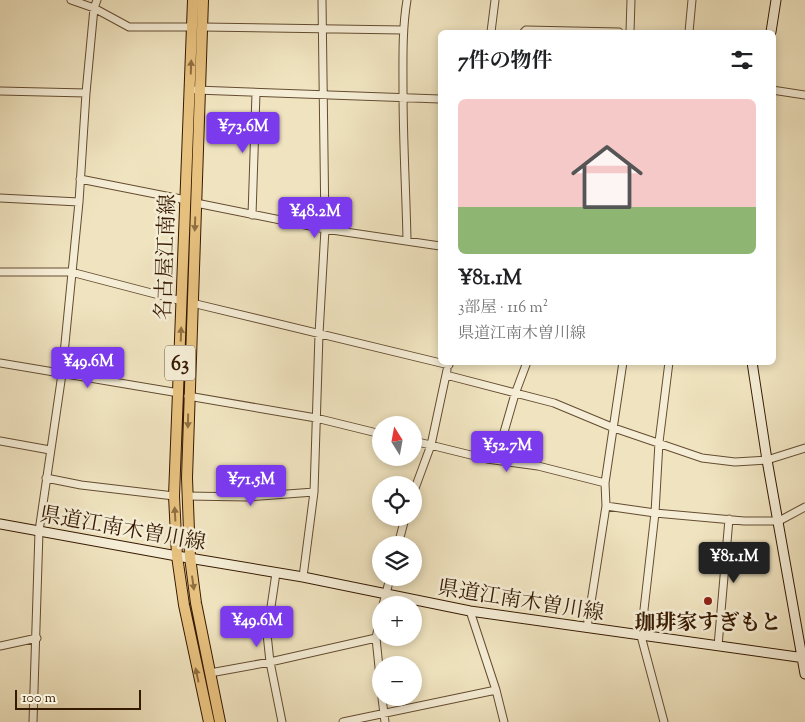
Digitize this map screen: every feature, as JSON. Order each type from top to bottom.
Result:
[{"type":"main road","name":"名古屋江南線","points":[[194,0],[197,27],[184,395],[187,496],[190,557],[196,603],[220,722]]},
{"type":"main road","name":"名古屋江南線","points":[[197,27],[203,0]]},
{"type":"main road","points":[[772,30],[776,0]]},
{"type":"main road","points":[[752,365],[794,618],[804,658],[805,674]]},
{"type":"main road","name":"名古屋江南線","points":[[184,395],[174,496],[177,556],[187,624],[208,722]]},
{"type":"main road","name":"県道江南木曽川線","points":[[0,524],[303,577],[470,611],[804,658]]},
{"type":"street","points":[[71,0],[95,4],[129,27],[403,30]]},
{"type":"street","points":[[303,577],[314,492],[319,334],[325,230],[322,0]]},
{"type":"street","points":[[407,0],[403,30],[407,240]]},
{"type":"street","points":[[491,30],[495,0]]},
{"type":"street","points":[[630,0],[630,30]]},
{"type":"street","points":[[689,30],[692,0]]},
{"type":"street","points":[[33,722],[39,531],[62,374],[79,202],[86,93],[95,4]]},
{"type":"street","points":[[195,90],[438,100]]},
{"type":"street","points":[[0,91],[86,93]]},
{"type":"street","points":[[776,91],[805,95]]},
{"type":"street","points":[[252,215],[256,93]]},
{"type":"street","points":[[80,179],[325,230],[438,246]]},
{"type":"street","points":[[0,198],[79,202]]},
{"type":"street","points":[[0,272],[71,272],[187,302],[438,361]]},
{"type":"street","points":[[0,363],[316,418],[372,432]]},
{"type":"street","points":[[420,476],[431,445],[449,365]]},
{"type":"street","points":[[496,460],[515,394],[527,365]]},
{"type":"street","points":[[587,628],[606,506],[605,483],[623,365]]},
{"type":"street","points":[[664,722],[641,636],[655,513],[659,442],[669,365]]},
{"type":"street","points":[[446,375],[554,403],[614,428],[702,458],[735,462],[767,460],[805,448]]},
{"type":"street","points":[[0,441],[50,450]]},
{"type":"street","points":[[422,443],[496,460],[538,466],[605,483]]},
{"type":"street","points":[[46,478],[81,485],[174,496]]},
{"type":"street","points":[[187,496],[248,497],[314,492]]},
{"type":"street","points":[[606,506],[729,520],[779,521],[805,507]]},
{"type":"street","points":[[718,646],[729,520]]},
{"type":"street","points":[[276,573],[267,634],[270,662],[282,722]]},
{"type":"street","points":[[386,595],[388,586]]},
{"type":"street","points":[[470,611],[496,690],[504,722]]},
{"type":"street","points":[[0,646],[37,638]]},
{"type":"street","points":[[210,673],[270,662],[372,639]]},
{"type":"street","points":[[343,722],[496,690]]},
{"type":"street","points":[[383,706],[385,722]]},
{"type":"place","name":"珈琲家すぎもと","points":[[708,601]]}]
